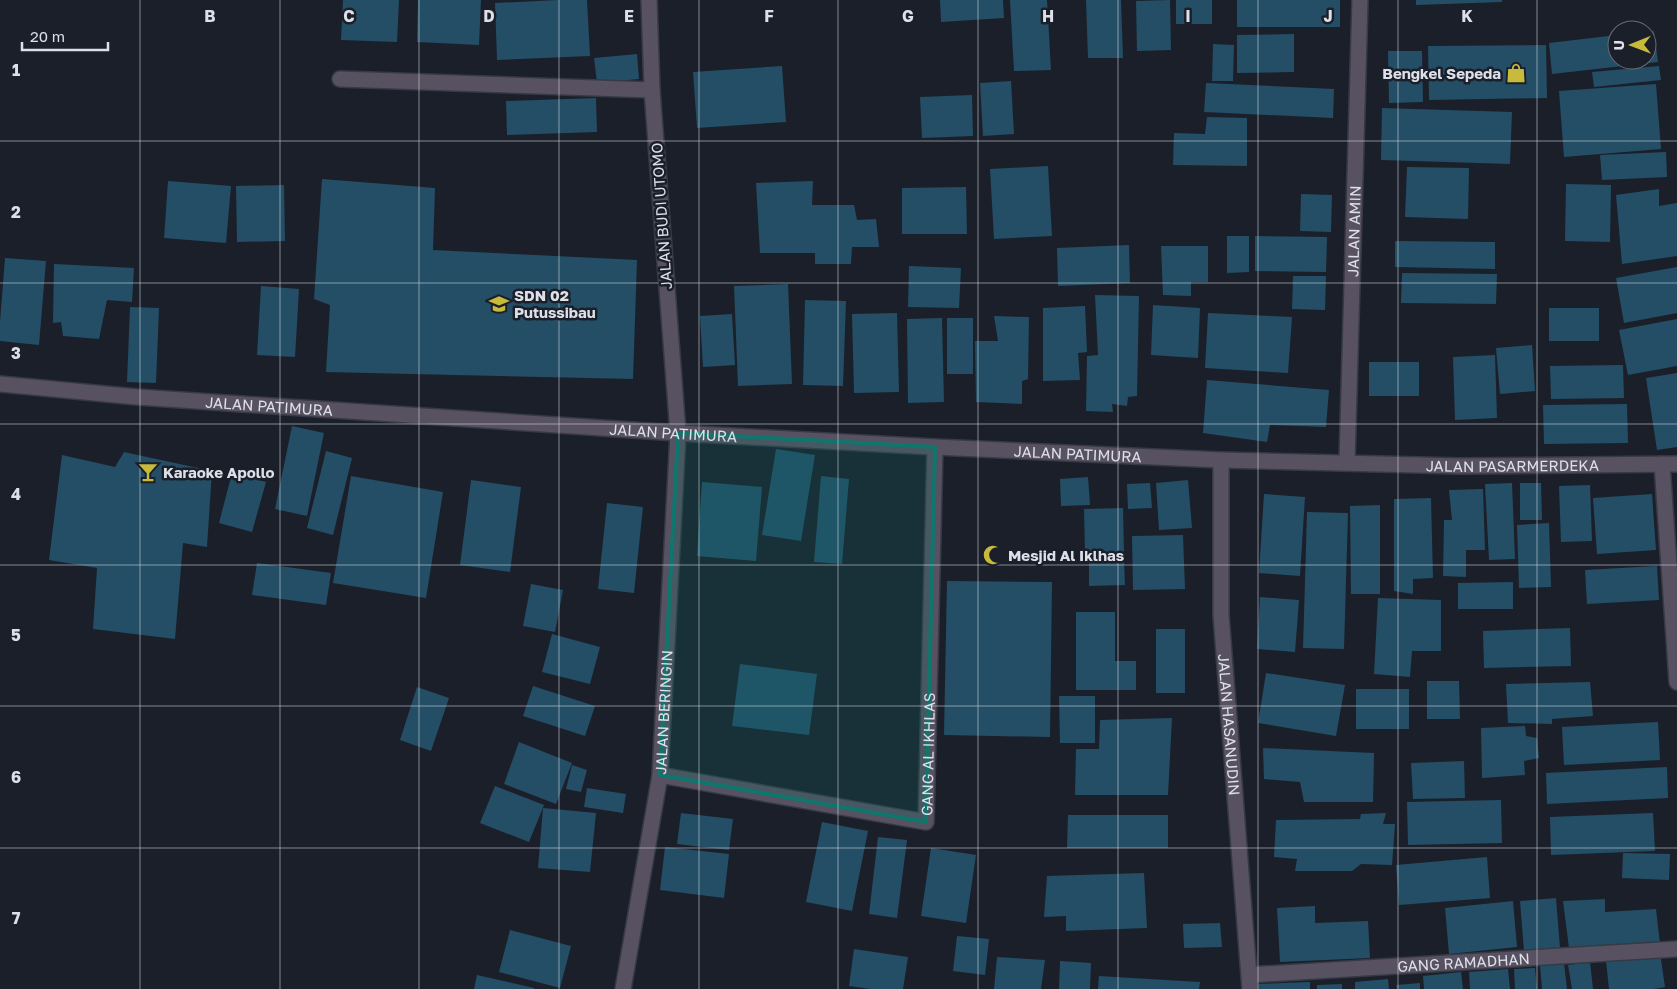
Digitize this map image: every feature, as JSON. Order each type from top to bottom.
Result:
[{"type":"street","name":"JALAN BUDI UTOMO","points":[[649,0],[652,90],[678,433]]},
{"type":"street","name":"JALAN AMIN","points":[[1347,462],[1360,0]]},
{"type":"street","points":[[340,79],[652,90]]},
{"type":"street","name":"JALAN PATIMURA","points":[[0,384],[146,398],[678,433],[1221,460],[1347,462]]},
{"type":"street","name":"JALAN BERINGIN","points":[[623,989],[660,776],[678,433]]},
{"type":"street","name":"GANG AL IKHLAS","points":[[660,776],[926,822],[935,447]]},
{"type":"street","name":"JALAN HASANUDIN","points":[[1221,460],[1221,615],[1250,982]]},
{"type":"street","name":"JALAN PASARMERDEKA","points":[[1347,462],[1459,466],[1670,464]]},
{"type":"street","points":[[1670,464],[1677,682]]},
{"type":"street","name":"GANG RAMADHAN","points":[[1250,982],[1677,949]]},
{"type":"highlighted area","points":[[678,433],[935,447],[926,822],[660,775]]},
{"type":"building","points":[[343,0],[399,0],[397,42],[341,40]]},
{"type":"building","points":[[418,0],[481,0],[479,45],[417,42]]},
{"type":"building","points":[[587,0],[590,56],[497,60],[495,3]]},
{"type":"building","points":[[940,0],[1003,0],[1004,18],[941,22]]},
{"type":"building","points":[[1010,0],[1047,0],[1051,70],[1014,71]]},
{"type":"building","points":[[1086,0],[1121,0],[1123,58],[1088,58]]},
{"type":"building","points":[[1170,0],[1171,50],[1137,51],[1136,1]]},
{"type":"building","points":[[1176,0],[1212,0],[1212,24],[1176,24]]},
{"type":"building","points":[[1237,0],[1340,0],[1340,27],[1237,27]]},
{"type":"building","points":[[1416,0],[1502,0],[1502,2],[1416,5]]},
{"type":"building","points":[[1294,34],[1294,72],[1237,73],[1237,35]]},
{"type":"building","points":[[1607,36],[1607,68],[1552,74],[1549,43]]},
{"type":"building","points":[[1213,44],[1234,45],[1233,81],[1212,81]]},
{"type":"building","points":[[1546,45],[1547,98],[1429,100],[1428,46]]},
{"type":"building","points":[[1388,51],[1422,51],[1423,102],[1389,103]]},
{"type":"building","points":[[637,54],[639,79],[597,83],[594,58]]},
{"type":"building","points":[[782,66],[786,122],[697,128],[693,72]]},
{"type":"building","points":[[1657,66],[1659,66],[1661,80],[1594,87],[1592,72],[1657,70]]},
{"type":"building","points":[[1011,81],[1014,134],[983,136],[980,83]]},
{"type":"building","points":[[1206,83],[1334,89],[1333,118],[1204,112]]},
{"type":"building","points":[[1656,84],[1661,149],[1564,157],[1559,91]]},
{"type":"building","points":[[972,95],[973,136],[922,138],[920,97]]},
{"type":"building","points":[[596,98],[597,132],[507,135],[506,101]]},
{"type":"building","points":[[1382,108],[1512,112],[1510,164],[1381,160]]},
{"type":"building","points":[[1207,117],[1247,118],[1247,166],[1173,165],[1174,133],[1205,134]]},
{"type":"building","points":[[1666,152],[1667,177],[1602,180],[1600,155]]},
{"type":"building","points":[[1048,166],[1052,236],[994,239],[990,169]]},
{"type":"building","points":[[1407,167],[1469,168],[1468,219],[1405,217]]},
{"type":"building","points":[[322,179],[435,188],[433,250],[637,260],[633,379],[326,372],[330,305],[314,299]]},
{"type":"building","points":[[168,181],[231,186],[226,243],[164,238]]},
{"type":"building","points":[[813,181],[812,205],[854,205],[857,220],[876,219],[879,247],[852,247],[851,264],[815,264],[815,253],[760,253],[756,183]]},
{"type":"building","points":[[1566,184],[1611,185],[1610,242],[1565,241]]},
{"type":"building","points":[[284,185],[285,241],[237,242],[236,186]]},
{"type":"building","points":[[966,187],[967,234],[902,234],[902,188]]},
{"type":"building","points":[[1659,189],[1659,206],[1677,203],[1677,256],[1622,264],[1616,195]]},
{"type":"building","points":[[1301,194],[1332,195],[1331,232],[1300,231]]},
{"type":"building","points":[[1227,236],[1249,236],[1249,272],[1227,273]]},
{"type":"building","points":[[1255,236],[1327,237],[1326,272],[1255,271]]},
{"type":"building","points":[[1395,241],[1495,242],[1495,269],[1395,267]]},
{"type":"building","points":[[1129,245],[1130,283],[1058,286],[1057,248]]},
{"type":"building","points":[[1161,246],[1208,246],[1208,282],[1191,282],[1191,296],[1163,295]]},
{"type":"building","points":[[5,258],[46,261],[39,345],[0,341]]},
{"type":"building","points":[[54,264],[134,268],[132,302],[107,300],[99,339],[63,336],[61,322],[53,323]]},
{"type":"building","points":[[909,266],[961,268],[959,308],[908,307]]},
{"type":"building","points":[[1677,267],[1677,313],[1624,323],[1616,278]]},
{"type":"building","points":[[1402,273],[1497,274],[1496,304],[1401,303]]},
{"type":"building","points":[[1293,276],[1326,276],[1325,310],[1292,309]]},
{"type":"building","points":[[788,284],[792,384],[738,386],[734,286]]},
{"type":"building","points":[[261,286],[299,289],[295,357],[257,355]]},
{"type":"building","points":[[1095,295],[1139,296],[1137,396],[1128,397],[1127,406],[1112,404],[1113,412],[1086,411],[1087,356],[1098,355]]},
{"type":"building","points":[[805,300],[846,301],[843,386],[803,385]]},
{"type":"building","points":[[1153,305],[1200,308],[1198,358],[1151,355]]},
{"type":"building","points":[[1085,306],[1087,352],[1078,353],[1080,380],[1043,381],[1043,308]]},
{"type":"building","points":[[130,307],[159,308],[156,383],[127,382]]},
{"type":"building","points":[[1549,308],[1599,308],[1599,341],[1549,341]]},
{"type":"building","points":[[897,313],[899,392],[854,393],[852,314]]},
{"type":"building","points":[[1208,313],[1292,317],[1288,373],[1205,368]]},
{"type":"building","points":[[732,314],[735,365],[703,367],[700,316]]},
{"type":"building","points":[[994,316],[1029,317],[1028,379],[1022,381],[1022,404],[976,402],[975,341],[998,341]]},
{"type":"building","points":[[942,318],[944,402],[908,403],[907,319]]},
{"type":"building","points":[[947,318],[973,318],[973,374],[947,374]]},
{"type":"building","points":[[1677,319],[1677,366],[1628,375],[1619,330]]},
{"type":"building","points":[[1532,345],[1535,391],[1500,394],[1496,348]]},
{"type":"building","points":[[1495,355],[1497,418],[1455,420],[1453,357]]},
{"type":"building","points":[[1369,362],[1419,362],[1419,396],[1369,396]]},
{"type":"building","points":[[1623,365],[1624,398],[1551,399],[1550,366]]},
{"type":"building","points":[[1677,373],[1677,447],[1657,450],[1646,378]]},
{"type":"building","points":[[1207,380],[1329,390],[1326,427],[1270,425],[1267,442],[1203,433]]},
{"type":"building","points":[[1627,404],[1628,443],[1544,444],[1543,405]]},
{"type":"building","points":[[292,426],[324,433],[307,516],[275,509]]},
{"type":"building","points":[[776,449],[815,455],[801,541],[762,535]]},
{"type":"building","points":[[326,451],[352,458],[333,535],[307,528]]},
{"type":"building","points":[[124,452],[212,471],[207,547],[183,543],[175,639],[93,629],[97,568],[49,560],[62,455],[115,467]]},
{"type":"building","points":[[232,473],[266,482],[252,532],[219,523]]},
{"type":"building","points":[[351,476],[443,492],[426,598],[333,583]]},
{"type":"building","points":[[821,476],[849,479],[842,564],[814,562]]},
{"type":"building","points":[[1088,477],[1090,505],[1061,506],[1060,479]]},
{"type":"building","points":[[471,480],[521,487],[510,572],[460,565]]},
{"type":"building","points":[[1188,480],[1192,528],[1159,530],[1156,483]]},
{"type":"building","points":[[702,482],[762,487],[756,561],[697,556]]},
{"type":"building","points":[[1150,483],[1152,508],[1128,509],[1127,484]]},
{"type":"building","points":[[1512,483],[1515,559],[1489,560],[1485,484]]},
{"type":"building","points":[[1520,483],[1541,483],[1542,520],[1520,520]]},
{"type":"building","points":[[1590,485],[1592,541],[1561,542],[1559,486]]},
{"type":"building","points":[[1483,489],[1485,550],[1466,550],[1466,577],[1443,576],[1444,520],[1452,520],[1449,490]]},
{"type":"building","points":[[1264,494],[1305,497],[1300,576],[1259,573]]},
{"type":"building","points":[[1652,494],[1656,550],[1597,554],[1593,498]]},
{"type":"building","points":[[1431,498],[1433,578],[1413,579],[1413,594],[1394,591],[1394,499]]},
{"type":"building","points":[[607,503],[643,507],[634,593],[598,589]]},
{"type":"building","points":[[1380,505],[1380,594],[1351,594],[1350,506]]},
{"type":"building","points":[[1123,508],[1124,553],[1085,553],[1084,509]]},
{"type":"building","points":[[1307,512],[1348,513],[1344,649],[1303,648]]},
{"type":"building","points":[[1549,523],[1551,587],[1519,588],[1517,525]]},
{"type":"building","points":[[1183,535],[1185,589],[1133,590],[1132,536]]},
{"type":"building","points":[[1124,560],[1125,585],[1089,586],[1089,561]]},
{"type":"building","points":[[257,563],[331,573],[326,605],[252,595]]},
{"type":"building","points":[[1657,566],[1659,600],[1587,604],[1585,570]]},
{"type":"building","points":[[947,581],[1052,582],[1050,737],[944,735]]},
{"type":"building","points":[[1513,582],[1513,609],[1458,609],[1458,583]]},
{"type":"building","points":[[531,584],[563,590],[555,632],[523,626]]},
{"type":"building","points":[[1260,597],[1299,600],[1295,652],[1257,649]]},
{"type":"building","points":[[1378,598],[1441,600],[1441,651],[1412,651],[1410,677],[1374,674]]},
{"type":"building","points":[[1076,612],[1115,612],[1115,661],[1136,661],[1136,690],[1076,690]]},
{"type":"building","points":[[1570,628],[1571,666],[1484,668],[1483,631]]},
{"type":"building","points":[[1156,629],[1185,629],[1185,693],[1156,693]]},
{"type":"building","points":[[552,634],[600,647],[590,684],[542,672]]},
{"type":"building","points":[[740,664],[817,674],[809,735],[732,726]]},
{"type":"building","points":[[1266,673],[1345,685],[1336,736],[1258,723]]},
{"type":"building","points":[[1427,681],[1459,681],[1460,719],[1427,719]]},
{"type":"building","points":[[1590,682],[1593,716],[1552,719],[1552,724],[1508,723],[1506,684]]},
{"type":"building","points":[[533,686],[595,706],[585,736],[523,716]]},
{"type":"building","points":[[417,687],[449,698],[431,751],[400,740]]},
{"type":"building","points":[[1356,689],[1409,689],[1409,729],[1356,729]]},
{"type":"building","points":[[1059,696],[1095,696],[1095,743],[1060,743]]},
{"type":"building","points":[[1172,718],[1168,795],[1075,795],[1076,749],[1099,749],[1100,720]]},
{"type":"building","points":[[1658,722],[1660,760],[1564,765],[1562,727]]},
{"type":"building","points":[[1525,726],[1526,736],[1537,738],[1539,758],[1524,761],[1525,775],[1482,778],[1481,728]]},
{"type":"building","points":[[519,742],[572,763],[556,804],[504,784]]},
{"type":"building","points":[[1263,748],[1374,753],[1373,802],[1304,802],[1300,782],[1264,779]]},
{"type":"building","points":[[1464,761],[1465,798],[1413,799],[1411,763]]},
{"type":"building","points":[[572,765],[587,770],[581,792],[566,789]]},
{"type":"building","points":[[1667,767],[1668,798],[1547,804],[1546,773]]},
{"type":"building","points":[[495,786],[544,805],[529,842],[480,823]]},
{"type":"building","points":[[587,788],[626,794],[623,813],[584,807]]},
{"type":"building","points":[[1501,800],[1502,843],[1408,845],[1407,802]]},
{"type":"building","points":[[543,808],[596,813],[590,872],[538,868]]},
{"type":"building","points":[[681,813],[733,819],[729,850],[677,844]]},
{"type":"building","points":[[1386,813],[1383,824],[1395,824],[1392,865],[1361,864],[1352,871],[1295,871],[1297,859],[1274,857],[1276,820],[1360,819],[1361,814]]},
{"type":"building","points":[[1653,813],[1655,851],[1551,855],[1550,817]]},
{"type":"building","points":[[1068,815],[1168,815],[1168,848],[1067,848]]},
{"type":"building","points":[[822,822],[868,831],[852,911],[806,902]]},
{"type":"building","points":[[878,837],[907,840],[897,918],[869,914]]},
{"type":"building","points":[[665,847],[729,854],[724,898],[660,890]]},
{"type":"building","points":[[931,848],[976,855],[966,923],[921,916]]},
{"type":"building","points":[[1623,853],[1670,854],[1669,880],[1622,878]]},
{"type":"building","points":[[1487,857],[1490,898],[1399,905],[1396,865]]},
{"type":"building","points":[[1144,873],[1147,928],[1066,931],[1066,916],[1044,917],[1047,876]]},
{"type":"building","points":[[1556,898],[1560,948],[1524,951],[1520,901]]},
{"type":"building","points":[[1605,899],[1605,912],[1656,909],[1660,944],[1569,948],[1563,901]]},
{"type":"building","points":[[1513,901],[1517,947],[1449,954],[1445,908]]},
{"type":"building","points":[[1315,906],[1315,923],[1368,921],[1370,958],[1280,962],[1277,908]]},
{"type":"building","points":[[1220,923],[1222,947],[1184,948],[1183,924]]},
{"type":"building","points":[[510,930],[571,946],[560,988],[499,972]]},
{"type":"building","points":[[957,936],[989,939],[985,975],[953,971]]},
{"type":"building","points":[[854,949],[908,957],[903,989],[871,989],[849,986]]},
{"type":"building","points":[[1660,953],[1665,987],[1654,989],[1609,989],[1606,961]]},
{"type":"building","points":[[997,957],[1045,960],[1041,989],[994,989]]},
{"type":"building","points":[[1060,961],[1091,963],[1090,989],[1059,989]]},
{"type":"building","points":[[1590,962],[1593,989],[1572,989],[1568,965]]},
{"type":"building","points":[[1564,963],[1567,989],[1542,989],[1540,965]]},
{"type":"building","points":[[1535,968],[1537,989],[1515,989],[1514,969]]},
{"type":"building","points":[[1508,969],[1510,989],[1470,989],[1469,972]]},
{"type":"building","points":[[1461,972],[1463,989],[1424,989],[1423,976]]},
{"type":"building","points":[[477,975],[534,988],[534,989],[474,989]]},
{"type":"building","points":[[1099,976],[1200,982],[1199,989],[1098,989]]},
{"type":"building","points":[[1388,979],[1389,989],[1355,989],[1355,982]]},
{"type":"building","points":[[1310,982],[1310,989],[1257,989],[1257,984]]},
{"type":"building","points":[[1420,983],[1420,989],[1397,989],[1396,985]]},
{"type":"building","points":[[1342,984],[1342,989],[1317,989],[1317,985]]},
{"type":"place","name":"Bengkel Sepeda","points":[[1516,73]]},
{"type":"place","name":"SDN 02 Putussibau","points":[[499,304]]},
{"type":"place","name":"Karaoke Apollo","points":[[148,472]]},
{"type":"place","name":"Mesjid Al Iklhas","points":[[993,555]]}]
